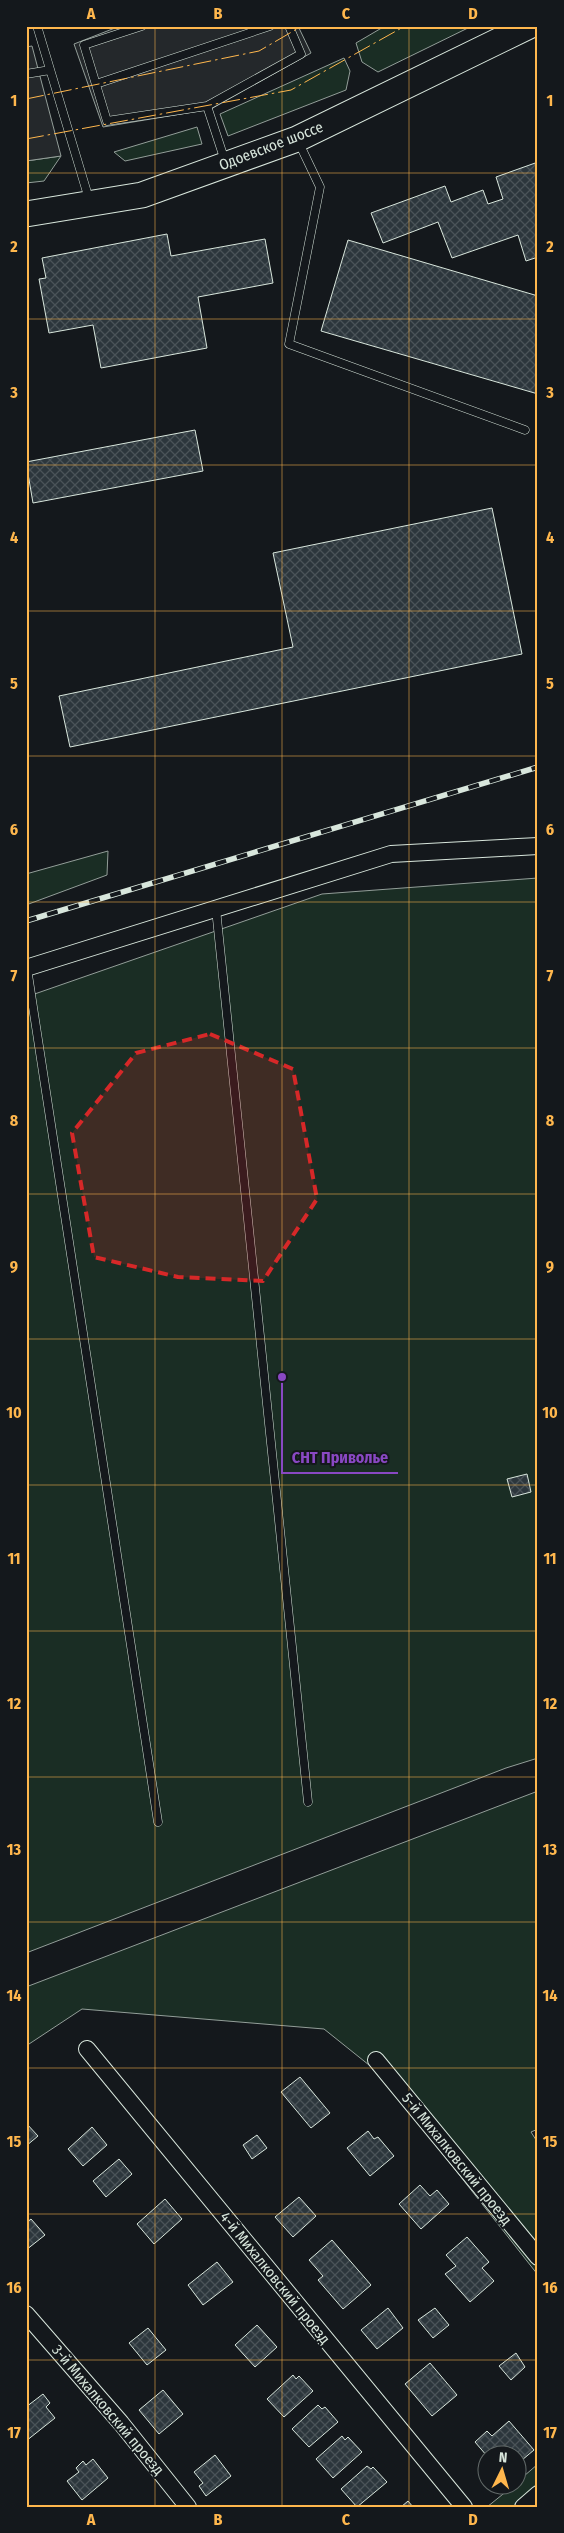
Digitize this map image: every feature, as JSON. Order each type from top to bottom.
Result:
[{"type":"main road","name":"Одоевское шоссе","points":[[26,214],[142,195],[226,163],[297,139],[529,26]]},
{"type":"street","points":[[26,968],[391,854],[538,846]]},
{"type":"street","name":"4-й Михалковский проезд","points":[[87,2049],[464,2507]]},
{"type":"street","name":"5-й Михалковский проезд","points":[[376,2060],[538,2258]]},
{"type":"street","name":"3-й Михалковский проезд","points":[[26,2314],[121,2423],[188,2507]]},
{"type":"street","points":[[523,2507],[538,2494]]},
{"type":"lane","points":[[37,26],[90,203]]},
{"type":"lane","points":[[142,26],[84,45],[107,121],[207,106],[301,54],[289,26]]},
{"type":"lane","points":[[96,84],[270,26]]},
{"type":"lane","points":[[26,74],[50,70]]},
{"type":"lane","points":[[207,106],[226,163]]},
{"type":"lane","points":[[297,139],[320,187],[289,344],[525,430]]},
{"type":"lane","points":[[216,909],[308,1802]]},
{"type":"lane","points":[[26,968],[158,1822]]},
{"type":"highlighted area","points":[[210,1034],[293,1069],[317,1199],[263,1281],[178,1277],[94,1257],[72,1133],[136,1053]]},
{"type":"green space","points":[[385,26],[472,26],[378,72],[362,62],[356,43]]},
{"type":"green space","points":[[344,58],[350,71],[346,90],[228,136],[220,114]]},
{"type":"green space","points":[[197,127],[202,144],[125,161],[114,152]]},
{"type":"green space","points":[[61,156],[44,181],[26,183],[26,161]]},
{"type":"green space","points":[[108,851],[107,875],[26,905],[26,874]]},
{"type":"green space","points":[[538,878],[538,1758],[506,1768],[26,1953],[26,997],[322,894]]},
{"type":"green space","points":[[538,1791],[538,2129],[531,2132],[538,2143],[538,2275],[379,2073],[324,2029],[82,2009],[26,2046],[26,1987]]},
{"type":"green space","points":[[538,2464],[538,2507],[487,2507],[501,2496],[526,2496],[526,2474]]},
{"type":"shaded area","points":[[120,26],[298,26],[311,53],[211,109],[103,127],[74,44]]},
{"type":"shaded area","points":[[32,46],[61,156],[26,161],[26,47]]},
{"type":"building","points":[[538,162],[538,257],[526,261],[518,235],[452,258],[438,222],[383,243],[371,213],[445,186],[451,202],[483,190],[488,204],[503,199],[496,177]]},
{"type":"building","points":[[167,234],[171,256],[265,239],[273,283],[198,297],[207,348],[101,368],[93,325],[49,333],[39,279],[46,278],[42,258]]},
{"type":"building","points":[[348,240],[538,296],[538,394],[321,331]]},
{"type":"building","points":[[195,430],[203,471],[33,503],[26,462]]},
{"type":"building","points":[[492,508],[522,654],[70,747],[59,696],[293,647],[273,553]]},
{"type":"building","points":[[527,1474],[531,1492],[512,1497],[507,1479]]},
{"type":"building","points":[[300,2077],[330,2113],[311,2128],[281,2092]]},
{"type":"building","points":[[26,2123],[38,2136],[26,2146]]},
{"type":"building","points":[[92,2127],[107,2145],[83,2166],[68,2149]]},
{"type":"building","points":[[368,2131],[374,2139],[378,2137],[394,2156],[370,2176],[347,2148]]},
{"type":"building","points":[[257,2135],[267,2148],[252,2159],[243,2145]]},
{"type":"building","points":[[119,2159],[132,2174],[106,2197],[93,2181]]},
{"type":"building","points":[[420,2185],[430,2196],[437,2190],[449,2204],[421,2229],[399,2204]]},
{"type":"building","points":[[299,2197],[316,2216],[293,2237],[275,2217]]},
{"type":"building","points":[[165,2199],[182,2219],[154,2244],[137,2224]]},
{"type":"building","points":[[31,2219],[45,2235],[26,2250],[26,2223]]},
{"type":"building","points":[[467,2237],[489,2262],[482,2268],[494,2281],[470,2302],[445,2274],[456,2266],[446,2255]]},
{"type":"building","points":[[332,2240],[371,2285],[343,2309],[318,2280],[323,2276],[309,2260]]},
{"type":"building","points":[[217,2262],[233,2282],[203,2305],[188,2285]]},
{"type":"building","points":[[388,2308],[403,2328],[377,2349],[361,2330]]},
{"type":"building","points":[[435,2308],[449,2325],[433,2338],[418,2320]]},
{"type":"building","points":[[257,2325],[277,2347],[255,2367],[235,2345]]},
{"type":"building","points":[[148,2328],[166,2350],[147,2365],[129,2343]]},
{"type":"building","points":[[516,2353],[525,2367],[511,2380],[499,2366]]},
{"type":"building","points":[[430,2363],[457,2395],[432,2416],[405,2384]]},
{"type":"building","points":[[293,2375],[296,2379],[299,2376],[313,2391],[284,2417],[267,2399]]},
{"type":"building","points":[[163,2390],[183,2414],[159,2434],[139,2410]]},
{"type":"building","points":[[43,2394],[50,2403],[46,2407],[55,2418],[26,2441],[26,2407]]},
{"type":"building","points":[[318,2405],[322,2409],[325,2407],[338,2422],[309,2447],[292,2429]]},
{"type":"building","points":[[509,2421],[534,2450],[526,2457],[526,2446],[478,2446],[475,2442],[487,2431],[492,2436]]},
{"type":"building","points":[[342,2436],[345,2440],[348,2437],[362,2452],[333,2478],[316,2459]]},
{"type":"building","points":[[215,2455],[231,2476],[206,2496],[199,2486],[203,2483],[194,2472]]},
{"type":"building","points":[[93,2459],[108,2478],[82,2500],[67,2481],[79,2472],[76,2468],[83,2461],[86,2465]]},
{"type":"building","points":[[367,2466],[371,2469],[373,2467],[387,2482],[357,2507],[341,2489]]},
{"type":"building","points":[[408,2501],[413,2507],[401,2507]]},
{"type":"railway","points":[[26,921],[538,767]]},
{"type":"power","points":[[26,99],[259,51],[302,26]]},
{"type":"power","points":[[26,139],[291,90],[405,26]]},
{"type":"place","name":"СНТ Приволье","points":[[282,1377]]}]
